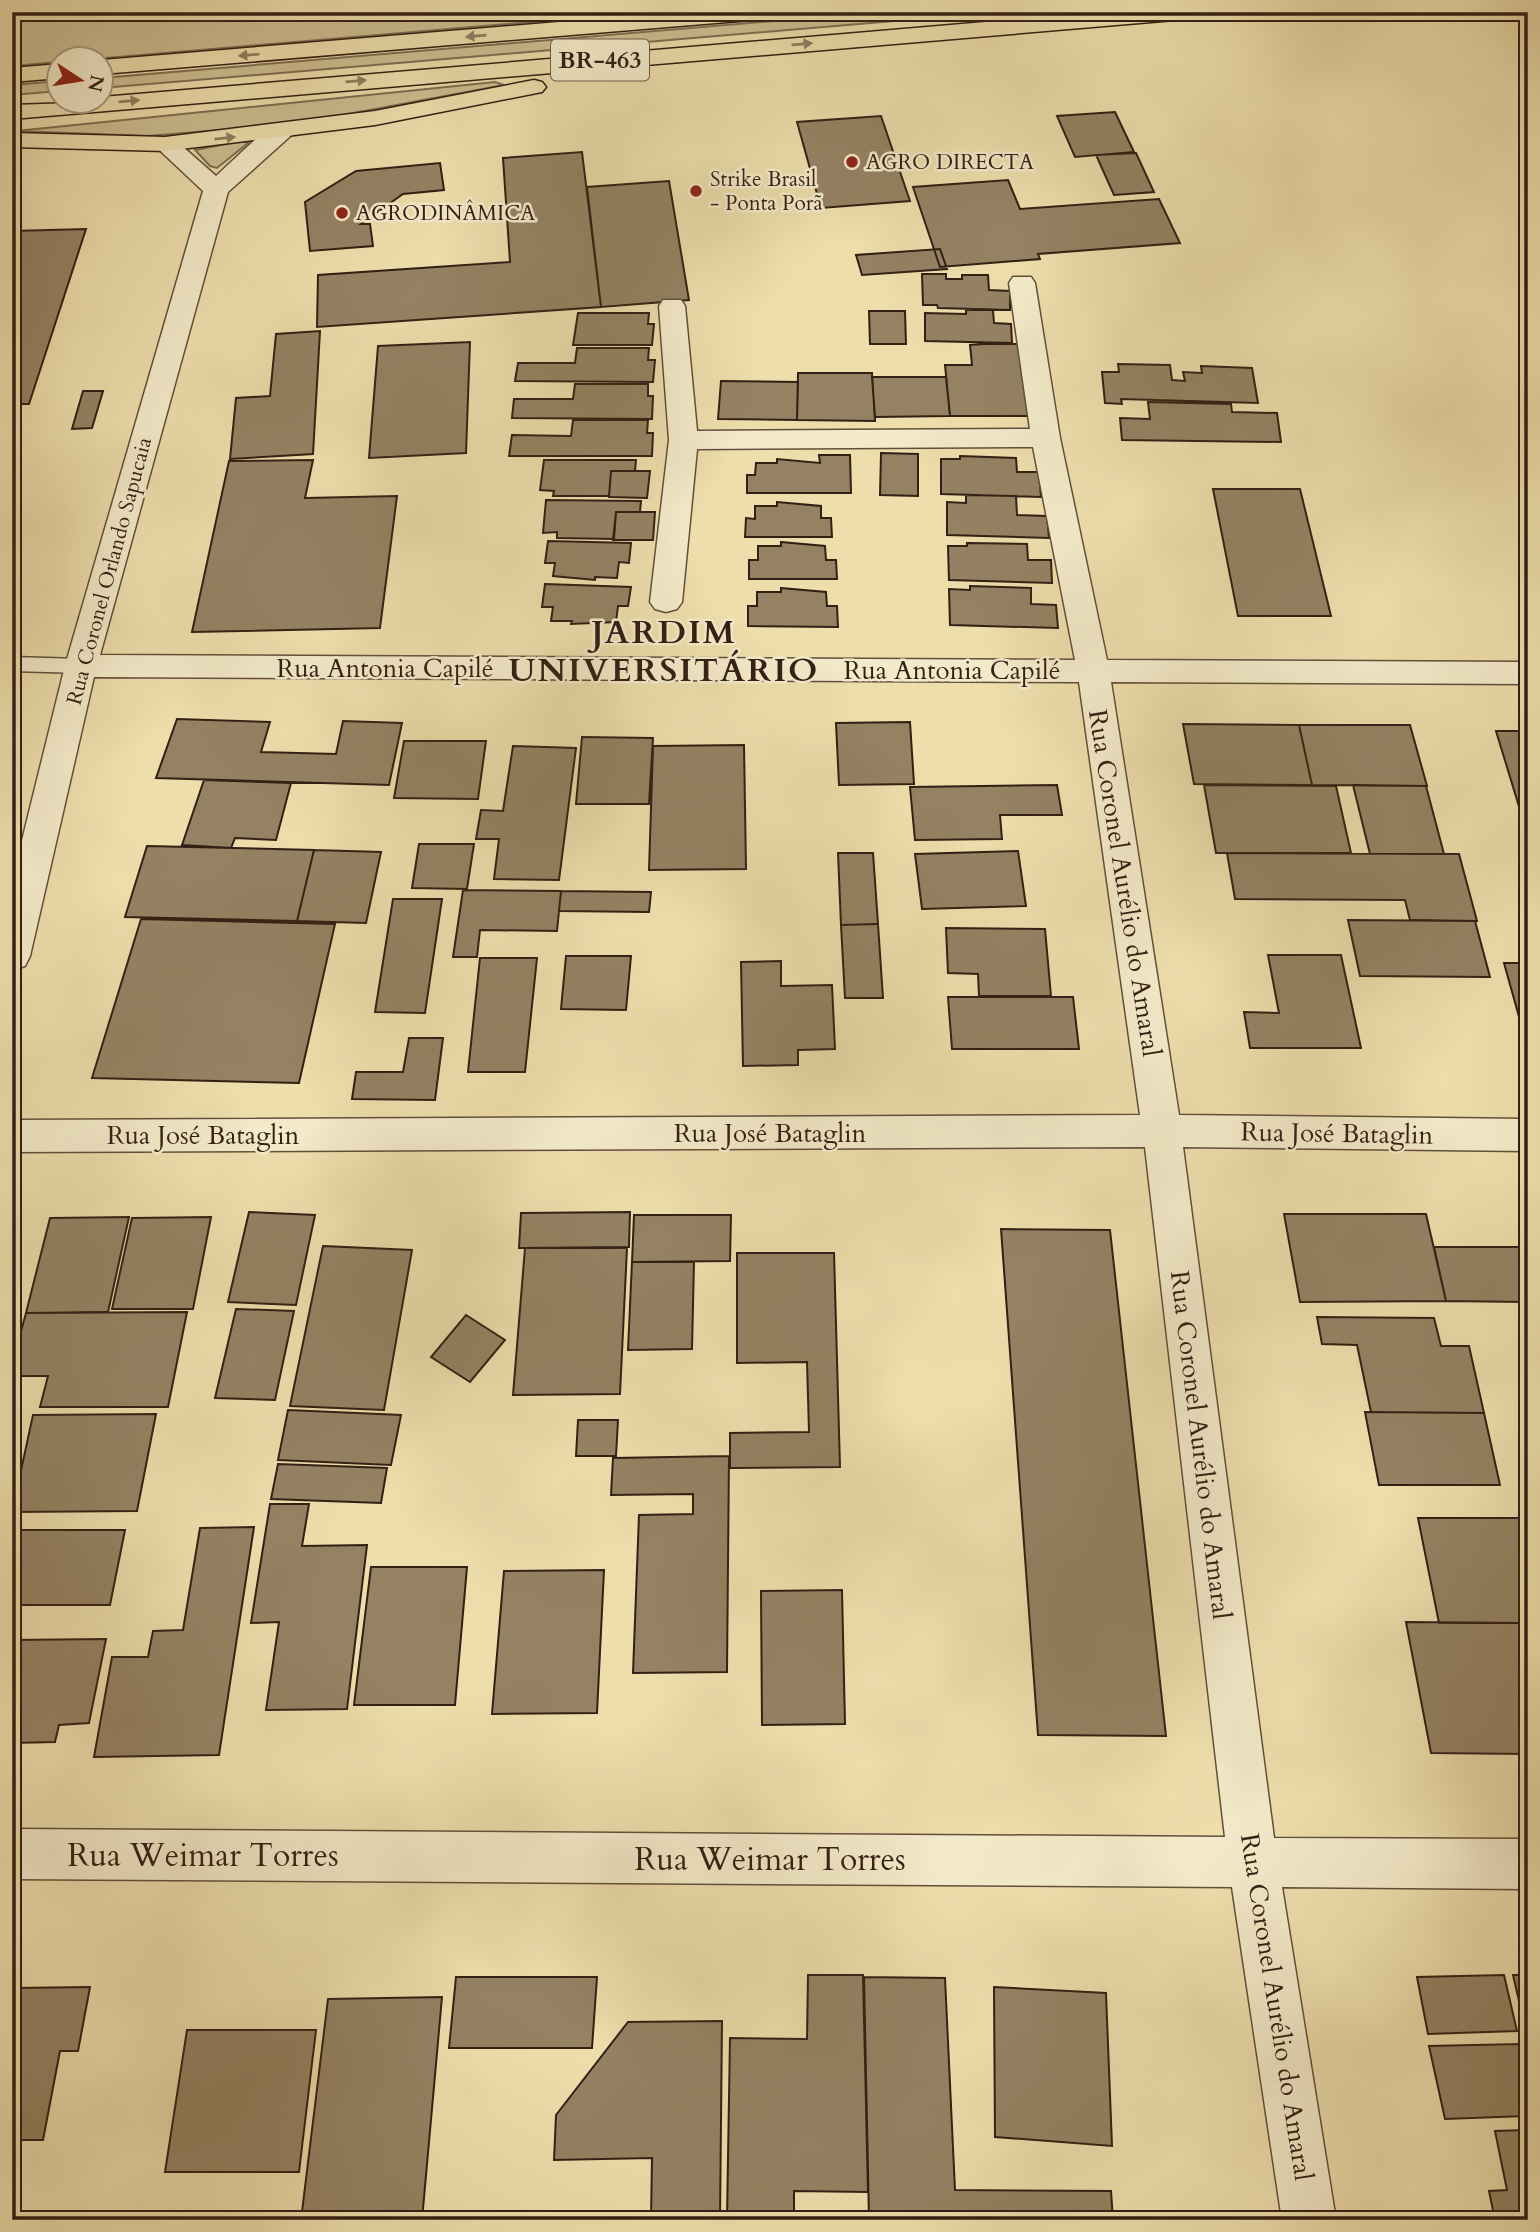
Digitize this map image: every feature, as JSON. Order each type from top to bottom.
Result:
[{"type":"highway","name":"BR-463","points":[[116,67],[764,12]]},
{"type":"highway","name":"BR-463","points":[[12,112],[1187,12]]},
{"type":"highway","points":[[12,140],[165,144],[285,131],[761,47]]},
{"type":"highway","points":[[12,75],[46,72]]},
{"type":"street","points":[[165,144],[216,189],[268,141],[285,131]]},
{"type":"street","name":"Rua Coronel Orlando Sapucaia","points":[[12,956],[81,666],[216,189]]},
{"type":"street","name":"Rua Coronel Aurélio do Amaral","points":[[1022,283],[1046,438],[1093,670],[1162,1131],[1253,1861],[1309,2220]]},
{"type":"street","points":[[666,602],[683,440],[672,306]]},
{"type":"street","points":[[683,440],[1046,438]]},
{"type":"street","name":"Rua Antonia Capilé","points":[[81,666],[1528,673]]},
{"type":"street","name":"Rua José Bataglin","points":[[12,1136],[1162,1131],[1528,1135]]},
{"type":"street","name":"Rua Weimar Torres","points":[[12,1854],[1528,1864]]},
{"type":"lane","points":[[12,664],[81,666]]},
{"type":"shaded area","points":[[12,12],[650,12],[116,57],[116,46],[46,46],[46,63],[12,66]]},
{"type":"shaded area","points":[[879,12],[1000,12],[116,87],[116,77]]},
{"type":"shaded area","points":[[46,82],[46,92],[12,95],[12,85]]},
{"type":"shaded area","points":[[495,82],[504,85],[316,120],[255,127],[148,136],[16,131]]},
{"type":"shaded area","points":[[242,141],[248,143],[217,168],[210,166],[195,150]]},
{"type":"building","points":[[1115,112],[1134,152],[1075,157],[1057,116]]},
{"type":"building","name":"AGRO DIRECTA","points":[[881,116],[910,201],[821,208],[797,122]]},
{"type":"building","points":[[582,152],[601,307],[317,327],[318,275],[510,262],[503,158]]},
{"type":"building","points":[[1136,153],[1154,192],[1114,195],[1096,155]]},
{"type":"building","name":"AGRODINÂMICA","points":[[440,163],[444,190],[403,194],[361,224],[370,224],[373,246],[310,251],[305,202],[356,171]]},
{"type":"building","points":[[1008,180],[1020,209],[1159,199],[1180,243],[1038,254],[1040,259],[940,267],[913,187]]},
{"type":"building","points":[[669,181],[689,300],[601,307],[587,187]]},
{"type":"building","points":[[86,229],[29,404],[12,404],[12,231]]},
{"type":"building","points":[[940,249],[947,269],[862,275],[856,255]]},
{"type":"building","points":[[922,274],[946,274],[946,279],[962,279],[962,275],[988,275],[989,290],[1010,291],[1010,310],[938,308],[937,305],[923,305]]},
{"type":"building","points":[[966,310],[993,310],[994,323],[1011,324],[1012,343],[925,341],[925,313],[966,314]]},
{"type":"building","points":[[869,311],[905,311],[906,344],[870,344]]},
{"type":"building","points":[[578,313],[649,313],[648,324],[654,324],[652,345],[573,345]]},
{"type":"building","points":[[320,331],[313,454],[230,459],[236,398],[270,396],[276,334]]},
{"type":"building","points":[[470,342],[466,453],[369,458],[378,346]]},
{"type":"building","points":[[1022,344],[1032,416],[950,416],[945,365],[972,365],[970,345]]},
{"type":"building","points":[[577,348],[649,348],[648,360],[655,360],[653,382],[515,381],[518,363],[575,363]]},
{"type":"building","points":[[1118,364],[1170,365],[1172,380],[1185,381],[1183,372],[1202,373],[1201,366],[1252,368],[1258,403],[1121,399],[1122,404],[1105,403],[1102,372],[1119,372]]},
{"type":"building","points":[[798,373],[872,373],[875,421],[797,420]]},
{"type":"building","points":[[872,377],[946,377],[950,416],[875,417]]},
{"type":"building","points":[[721,381],[798,382],[797,420],[718,419]]},
{"type":"building","points":[[575,384],[648,384],[648,396],[653,396],[652,419],[512,418],[514,399],[573,399]]},
{"type":"building","points":[[83,391],[103,391],[92,428],[72,429]]},
{"type":"building","points":[[1148,402],[1231,404],[1232,412],[1277,413],[1281,442],[1122,440],[1120,418],[1150,419]]},
{"type":"building","points":[[573,420],[648,420],[647,433],[653,433],[652,456],[509,456],[512,435],[571,436]]},
{"type":"building","points":[[881,453],[918,454],[918,496],[880,495]]},
{"type":"building","points":[[819,455],[850,455],[851,493],[747,493],[747,475],[755,475],[756,463],[777,463],[777,459],[820,463]]},
{"type":"building","points":[[960,456],[1016,458],[1017,472],[1039,472],[1041,497],[941,494],[941,459],[960,459]]},
{"type":"building","points":[[313,460],[305,498],[397,496],[380,628],[192,632],[229,461]]},
{"type":"building","points":[[544,460],[636,460],[635,471],[611,471],[609,496],[553,496],[554,491],[540,490]]},
{"type":"building","points":[[611,471],[650,471],[647,498],[609,497]]},
{"type":"building","points":[[1213,489],[1300,489],[1331,616],[1238,616]]},
{"type":"building","points":[[966,495],[1016,496],[1017,515],[1047,516],[1049,538],[947,535],[947,502],[966,503]]},
{"type":"building","points":[[546,500],[641,501],[640,512],[616,512],[614,539],[557,538],[557,532],[543,533]]},
{"type":"building","points":[[777,502],[821,506],[821,518],[831,518],[832,537],[745,537],[746,518],[755,519],[755,506],[777,506]]},
{"type":"building","points":[[616,512],[655,512],[653,540],[613,540]]},
{"type":"building","points":[[548,541],[631,543],[629,563],[619,562],[617,578],[595,577],[595,580],[553,576],[555,563],[545,563]]},
{"type":"building","points":[[781,542],[825,546],[826,560],[836,560],[837,579],[749,579],[749,560],[758,560],[758,546],[781,546]]},
{"type":"building","points":[[967,543],[1027,544],[1028,560],[1051,560],[1052,583],[949,580],[948,546],[967,546]]},
{"type":"building","points":[[545,584],[631,587],[628,606],[618,606],[616,622],[571,624],[572,621],[551,621],[553,607],[542,607]]},
{"type":"building","points":[[970,586],[1031,588],[1031,604],[1056,605],[1058,628],[950,625],[949,589],[970,590]]},
{"type":"building","points":[[781,588],[826,592],[827,606],[837,606],[838,627],[748,626],[748,606],[757,606],[757,592],[781,592]]},
{"type":"building","points":[[177,719],[270,722],[261,752],[336,754],[343,721],[402,723],[389,785],[156,778]]},
{"type":"building","points":[[910,722],[914,784],[839,785],[836,723]]},
{"type":"building","points":[[1183,724],[1299,725],[1312,785],[1194,784]]},
{"type":"building","points":[[1299,725],[1410,725],[1427,786],[1312,785]]},
{"type":"building","points":[[1496,731],[1528,731],[1528,813],[1521,813]]},
{"type":"building","points":[[582,737],[653,738],[649,804],[576,804]]},
{"type":"building","points":[[404,741],[486,741],[478,799],[394,798]]},
{"type":"building","points":[[744,745],[746,869],[649,870],[653,746]]},
{"type":"building","points":[[513,746],[576,748],[559,880],[494,879],[499,839],[476,839],[481,810],[503,811]]},
{"type":"building","points":[[204,780],[291,783],[276,840],[235,838],[231,848],[182,845]]},
{"type":"building","points":[[1057,785],[1062,815],[1000,815],[1002,839],[915,840],[910,787]]},
{"type":"building","points":[[1204,785],[1336,786],[1351,853],[1216,853]]},
{"type":"building","points":[[1353,785],[1426,786],[1444,854],[1370,854]]},
{"type":"building","points":[[419,844],[474,844],[467,889],[412,888]]},
{"type":"building","points":[[147,846],[314,850],[297,921],[125,917]]},
{"type":"building","points":[[314,850],[381,852],[366,923],[297,921]]},
{"type":"building","points":[[1018,851],[1026,906],[922,909],[915,854]]},
{"type":"building","points":[[838,853],[873,853],[878,924],[841,925]]},
{"type":"building","points":[[1227,853],[1459,854],[1477,921],[1410,920],[1405,900],[1235,899]]},
{"type":"building","points":[[463,890],[561,891],[557,931],[480,930],[477,957],[453,957]]},
{"type":"building","points":[[561,891],[651,892],[649,912],[559,911]]},
{"type":"building","points":[[393,899],[442,899],[425,1013],[375,1012]]},
{"type":"building","points":[[141,919],[335,924],[299,1083],[92,1078]]},
{"type":"building","points":[[1348,920],[1475,921],[1490,977],[1360,976]]},
{"type":"building","points":[[878,924],[883,998],[845,998],[841,925]]},
{"type":"building","points":[[946,928],[1045,929],[1051,996],[979,996],[978,974],[948,973]]},
{"type":"building","points":[[1268,955],[1341,955],[1361,1048],[1250,1048],[1244,1012],[1279,1013]]},
{"type":"building","points":[[566,956],[631,956],[626,1010],[561,1009]]},
{"type":"building","points":[[480,958],[537,958],[525,1072],[468,1072]]},
{"type":"building","points":[[781,961],[781,986],[832,985],[835,1049],[798,1050],[798,1065],[743,1066],[741,962]]},
{"type":"building","points":[[1504,963],[1528,963],[1528,1049]]},
{"type":"building","points":[[948,997],[1073,997],[1079,1049],[952,1049]]},
{"type":"building","points":[[409,1038],[443,1038],[435,1100],[352,1099],[356,1072],[403,1072]]},
{"type":"building","points":[[249,1212],[315,1215],[296,1305],[228,1302]]},
{"type":"building","points":[[630,1212],[629,1247],[519,1248],[521,1213]]},
{"type":"building","points":[[1284,1214],[1426,1214],[1446,1301],[1300,1302]]},
{"type":"building","points":[[634,1215],[731,1215],[730,1261],[632,1262]]},
{"type":"building","points":[[129,1217],[108,1312],[26,1313],[50,1218]]},
{"type":"building","points":[[211,1217],[193,1309],[112,1309],[132,1218]]},
{"type":"building","points":[[1001,1229],[1110,1230],[1166,1736],[1038,1735]]},
{"type":"building","points":[[323,1246],[412,1250],[384,1410],[290,1406]]},
{"type":"building","points":[[1434,1247],[1528,1247],[1528,1302],[1446,1301]]},
{"type":"building","points":[[525,1248],[627,1248],[620,1394],[513,1395]]},
{"type":"building","points":[[737,1253],[834,1253],[840,1467],[730,1468],[730,1433],[809,1432],[807,1362],[737,1363]]},
{"type":"building","points":[[632,1262],[694,1262],[692,1349],[628,1350]]},
{"type":"building","points":[[236,1309],[294,1311],[275,1400],[215,1398]]},
{"type":"building","points":[[187,1312],[168,1407],[40,1407],[48,1376],[12,1376],[12,1364],[26,1313]]},
{"type":"building","points":[[466,1315],[505,1340],[470,1382],[431,1357]]},
{"type":"building","points":[[1317,1317],[1434,1318],[1441,1346],[1469,1346],[1484,1413],[1371,1412],[1357,1345],[1322,1344]]},
{"type":"building","points":[[288,1410],[401,1415],[391,1465],[278,1460]]},
{"type":"building","points":[[1365,1412],[1484,1413],[1500,1485],[1379,1485]]},
{"type":"building","points":[[156,1414],[137,1511],[12,1512],[33,1415]]},
{"type":"building","points":[[578,1420],[618,1420],[616,1456],[576,1456]]},
{"type":"building","points":[[729,1456],[727,1672],[633,1673],[639,1515],[693,1514],[693,1494],[611,1495],[613,1458]]},
{"type":"building","points":[[278,1464],[387,1468],[381,1503],[271,1499]]},
{"type":"building","points":[[270,1504],[309,1504],[302,1546],[367,1545],[347,1709],[266,1710],[279,1622],[251,1623]]},
{"type":"building","points":[[1418,1518],[1528,1518],[1528,1623],[1439,1623]]},
{"type":"building","points":[[254,1527],[219,1755],[94,1757],[112,1657],[148,1657],[153,1631],[183,1630],[200,1528]]},
{"type":"building","points":[[15,1530],[125,1530],[110,1605],[12,1605]]},
{"type":"building","points":[[371,1567],[467,1567],[455,1705],[354,1705]]},
{"type":"building","points":[[604,1570],[597,1713],[492,1714],[504,1571]]},
{"type":"building","points":[[842,1590],[845,1724],[762,1725],[761,1591]]},
{"type":"building","points":[[1406,1622],[1528,1623],[1528,1754],[1431,1753]]},
{"type":"building","points":[[106,1639],[89,1723],[59,1725],[55,1742],[12,1743],[12,1640]]},
{"type":"building","points":[[808,1975],[863,1975],[868,2192],[794,2191],[794,2220],[727,2220],[730,2038],[807,2039]]},
{"type":"building","points":[[1504,1975],[1517,2031],[1428,2034],[1417,1977]]},
{"type":"building","points":[[1513,1975],[1528,1975],[1528,2040]]},
{"type":"building","points":[[456,1977],[597,1977],[592,2048],[449,2048]]},
{"type":"building","points":[[864,1977],[945,1978],[955,2190],[1111,2191],[1113,2220],[869,2220]]},
{"type":"building","points":[[90,1987],[78,2051],[60,2051],[43,2140],[12,2140],[12,1988]]},
{"type":"building","points":[[994,1987],[1106,1993],[1112,2146],[995,2137]]},
{"type":"building","points":[[442,1997],[422,2220],[301,2220],[328,1999]]},
{"type":"building","points":[[722,2021],[720,2220],[651,2220],[652,2158],[554,2160],[556,2115],[628,2022]]},
{"type":"building","points":[[187,2030],[316,2030],[299,2172],[165,2172]]},
{"type":"building","points":[[1521,2044],[1528,2071],[1528,2116],[1445,2119],[1429,2046]]},
{"type":"building","points":[[1528,2130],[1528,2220],[1495,2220],[1489,2191],[1507,2190],[1495,2131]]},
{"type":"place","name":"AGRO DIRECTA","points":[[852,162]]},
{"type":"place","name":"Strike Brasil - Ponta Porã","points":[[696,191]]},
{"type":"place","name":"AGRODINÂMICA","points":[[342,213]]},
{"type":"district","name":"JARDIM UNIVERSITÁRIO","points":[[664,650]]}]
